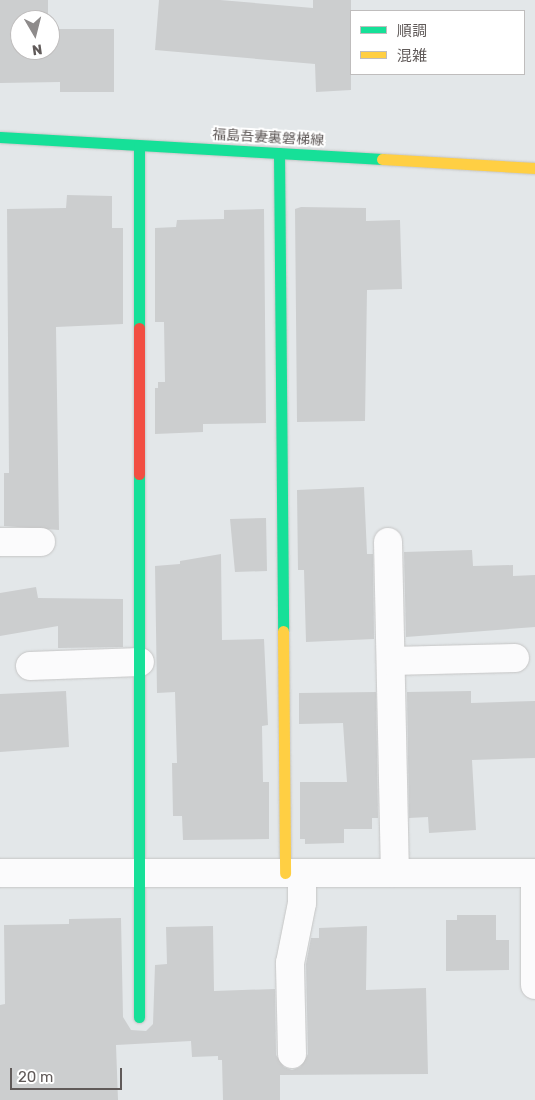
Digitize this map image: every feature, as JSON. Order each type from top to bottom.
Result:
[{"type":"street","name":"福島吾妻裏磐梯線","points":[[0,137],[535,168]]},
{"type":"street","points":[[139,146],[139,1017]]},
{"type":"street","points":[[279,153],[293,873],[302,903],[290,963],[292,1054]]},
{"type":"street","points":[[0,542],[41,542]]},
{"type":"street","points":[[388,542],[395,873]]},
{"type":"street","points":[[391,661],[515,658]]},
{"type":"street","points":[[30,666],[140,662]]},
{"type":"street","points":[[0,873],[535,873],[535,984]]},
{"type":"building","points":[[0,0],[48,0],[48,10],[10,10],[10,60],[60,60],[60,29],[114,29],[114,92],[60,92],[60,82],[0,83]]},
{"type":"building","points":[[159,0],[220,0],[313,8],[313,0],[351,0],[351,90],[316,92],[315,64],[155,50]]},
{"type":"building","points":[[67,195],[112,196],[112,228],[123,228],[123,324],[56,327],[59,530],[4,526],[4,473],[9,473],[7,209],[66,208]]},
{"type":"building","points":[[301,207],[366,208],[366,221],[400,220],[402,289],[367,290],[365,421],[297,422],[295,209]]},
{"type":"building","points":[[264,209],[266,423],[203,424],[203,432],[155,434],[155,388],[158,388],[158,382],[165,382],[164,322],[155,322],[155,228],[176,227],[177,220],[224,219],[224,210]]},
{"type":"building","points":[[364,487],[367,554],[373,554],[374,639],[306,642],[304,570],[298,570],[297,490]]},
{"type":"building","points":[[266,518],[267,571],[235,572],[230,519]]},
{"type":"building","points":[[472,550],[473,566],[513,565],[513,576],[535,575],[535,627],[406,637],[404,552]]},
{"type":"building","points":[[221,554],[222,640],[264,639],[268,725],[262,726],[263,782],[269,782],[269,839],[183,840],[182,816],[173,816],[172,763],[177,763],[175,692],[157,693],[155,566],[180,564],[180,561]]},
{"type":"building","points":[[36,587],[38,598],[123,599],[123,647],[58,648],[58,626],[0,636],[0,593]]},
{"type":"building","points":[[66,691],[69,747],[0,752],[0,694]]},
{"type":"building","points":[[471,691],[471,703],[535,701],[535,758],[472,760],[476,830],[429,833],[428,817],[409,818],[407,692]]},
{"type":"building","points":[[376,692],[378,818],[372,818],[372,829],[344,829],[344,843],[305,844],[305,839],[300,839],[300,782],[347,782],[343,723],[299,724],[299,693]]},
{"type":"building","points":[[457,915],[496,915],[496,940],[509,940],[509,970],[446,971],[446,920],[457,920]]},
{"type":"building","points":[[121,918],[123,1017],[131,1030],[146,1031],[153,1024],[155,965],[167,964],[166,927],[213,926],[214,991],[275,989],[276,1055],[284,1067],[292,1070],[300,1067],[308,1054],[306,964],[311,938],[319,938],[319,928],[367,926],[366,990],[426,988],[428,1074],[280,1075],[280,1100],[223,1100],[222,1060],[218,1060],[218,1056],[192,1057],[191,1041],[116,1045],[118,1100],[0,1100],[0,1005],[5,1004],[4,925],[69,924],[69,919]]},
{"type":"traffic: fast","points":[[0,137],[382,159]]},
{"type":"traffic: fast","points":[[139,146],[139,328]]},
{"type":"traffic: fast","points":[[279,153],[283,631]]},
{"type":"traffic: fast","points":[[139,474],[139,1017]]},
{"type":"traffic: slow","points":[[382,159],[535,168]]},
{"type":"traffic: slow","points":[[283,631],[285,873]]},
{"type":"traffic: jam","points":[[139,328],[139,474]]}]
